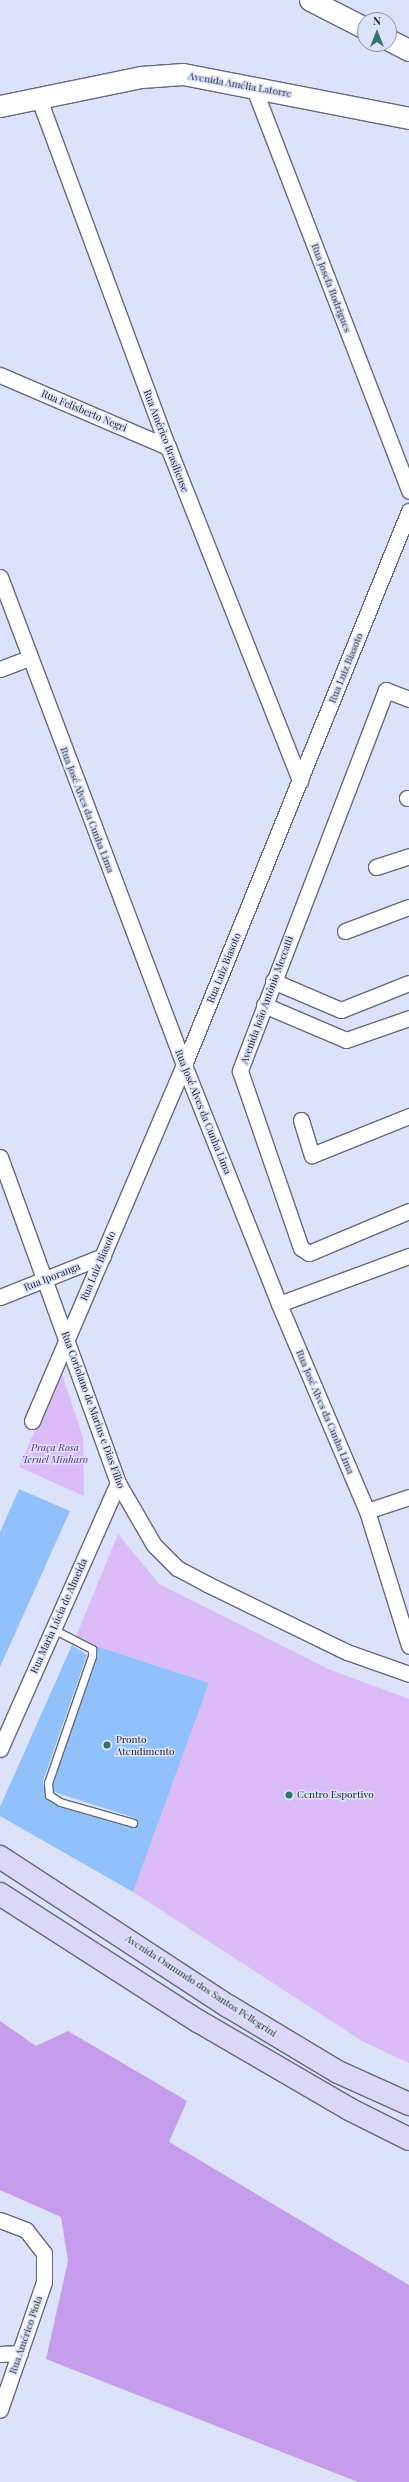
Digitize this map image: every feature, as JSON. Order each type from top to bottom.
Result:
[{"type":"main road","points":[[310,0],[357,24]]},
{"type":"main road","points":[[397,44],[409,50]]},
{"type":"main road","name":"Avenida Amélia Latorre","points":[[0,106],[141,77],[183,74],[253,86],[409,118]]},
{"type":"main road","name":"Avenida Osmundo dos Santos Pellegrini","points":[[0,1857],[164,1963],[338,2072],[409,2104]]},
{"type":"main road","points":[[0,1894],[101,1962],[348,2110],[409,2139]]},
{"type":"main road","points":[[101,1962],[150,1975],[164,1963]]},
{"type":"street","name":"Rua Josefa Rodrigues","points":[[253,86],[409,491]]},
{"type":"street","name":"Rua Américo Brasiliense","points":[[39,99],[168,447],[300,781]]},
{"type":"street","name":"Rua Felisberto Negri","points":[[0,375],[168,447]]},
{"type":"street","name":"Rua Luiz Biasoto","points":[[32,1421],[184,1065],[409,512]]},
{"type":"street","name":"Rua José Alves da Cunha Lima","points":[[0,577],[29,658],[184,1065],[279,1304],[367,1511],[409,1646]]},
{"type":"street","points":[[0,669],[29,658]]},
{"type":"street","name":"Avenida João Antônio Meccatti","points":[[409,698],[386,690],[273,981],[240,1071],[300,1248],[309,1253],[409,1211]]},
{"type":"street","points":[[376,867],[409,856]]},
{"type":"street","points":[[345,931],[409,907]]},
{"type":"street","points":[[273,981],[341,1010],[409,983]]},
{"type":"street","points":[[264,1005],[346,1040],[409,1018]]},
{"type":"street","points":[[301,1120],[312,1155],[409,1116]]},
{"type":"street","name":"Rua Coriolano de Marins e Dias Filho","points":[[0,1157],[68,1338],[118,1483],[154,1545],[177,1568],[347,1652],[409,1674]]},
{"type":"street","name":"Rua Iporanga","points":[[0,1297],[46,1280],[103,1256]]},
{"type":"street","points":[[279,1304],[409,1256]]},
{"type":"street","name":"Rua Maria Lúcia de Almeida","points":[[0,1749],[118,1483]]},
{"type":"street","points":[[367,1511],[409,1497]]},
{"type":"street","name":"Rua Américo Piola","points":[[0,2220],[26,2230],[44,2253],[44,2282],[0,2410]]},
{"type":"street","points":[[0,2354],[20,2353]]},
{"type":"lane","points":[[53,1629],[92,1649],[92,1656],[48,1783],[49,1795],[60,1802],[133,1823]]},
{"type":"green space","name":"Praça Rosa Teruel Minharo","points":[[61,1371],[83,1438],[84,1496],[19,1467]]},
{"type":"green space","name":"Centro Esportivo","points":[[118,1534],[159,1584],[328,1669],[409,1699],[409,2063],[362,2041],[133,1892],[209,1683],[75,1639]]},
{"type":"shaded area","points":[[0,2021],[36,2046],[68,2031],[187,2101],[169,2142],[409,2285],[409,2482],[358,2482],[46,2359],[68,2261],[61,2217],[0,2190]]},
{"type":"building","points":[[19,1489],[70,1511],[0,1667],[0,1532]]},
{"type":"building","name":"Pronto Atendimento","points":[[72,1645],[87,1655],[43,1781],[45,1797],[59,1807],[132,1828],[138,1825],[135,1818],[54,1792],[53,1784],[97,1658],[96,1646],[209,1683],[133,1892],[0,1816],[0,1807]]},
{"type":"place","name":"Pronto Atendimento","points":[[107,1745]]},
{"type":"place","name":"Centro Esportivo","points":[[289,1795]]}]
